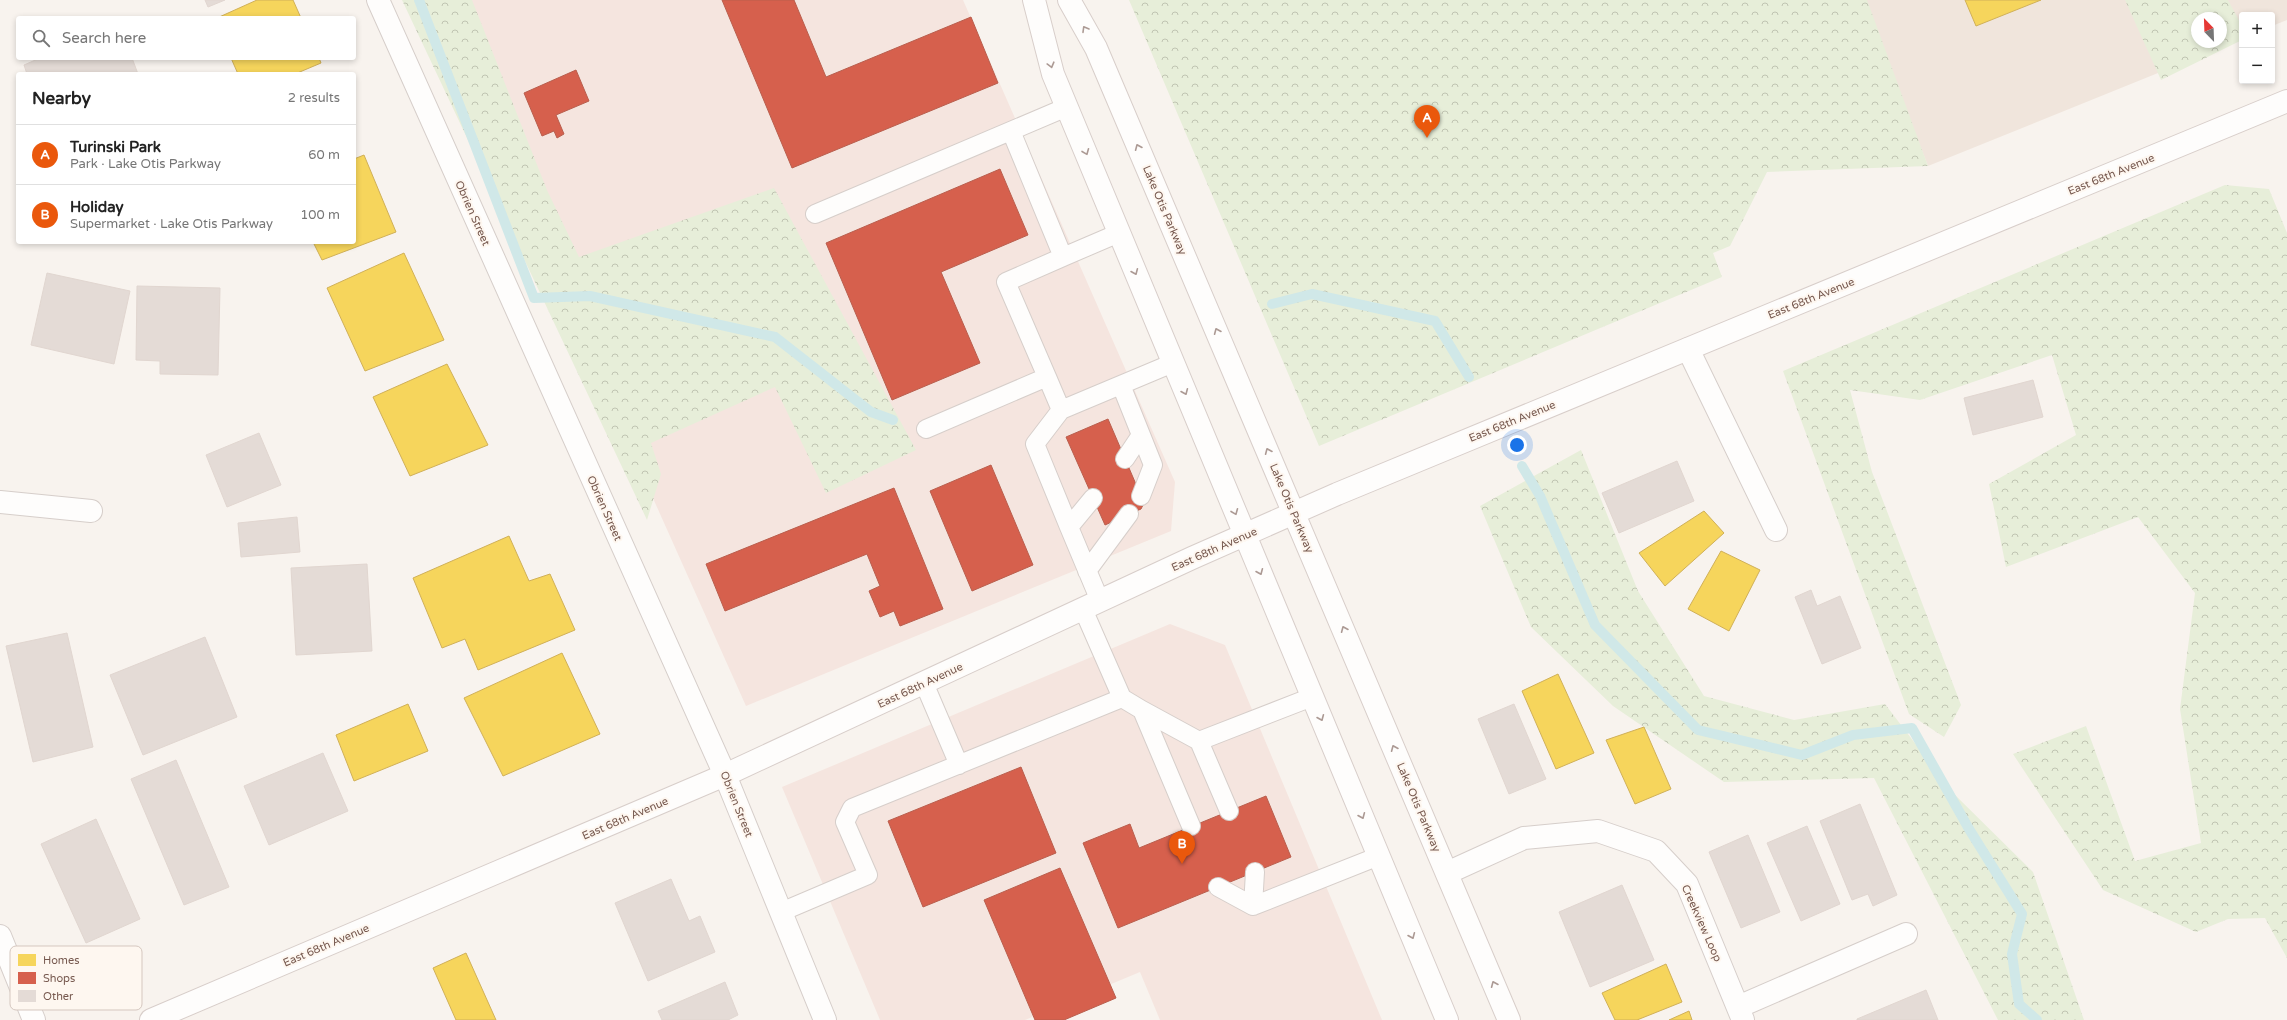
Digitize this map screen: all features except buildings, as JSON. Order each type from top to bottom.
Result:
[{"type":"street","name":"Obrien Street","points":[[378,0],[725,776],[825,1020]]},
{"type":"street","points":[[1034,0],[1053,74],[1447,1020]]},
{"type":"street","name":"Lake Otis Parkway","points":[[1069,0],[1096,48],[1509,1020]]},
{"type":"street","name":"East 68th Avenue","points":[[151,1020],[725,776],[1091,605],[1294,513],[2287,101]]},
{"type":"street","points":[[1688,349],[1776,530]]},
{"type":"street","points":[[0,502],[91,511]]},
{"type":"street","name":"Creekview Loop","points":[[1447,873],[1524,838],[1598,831],[1656,850],[1687,884],[1740,1013],[1906,934]]},
{"type":"street","points":[[0,936],[10,961]]},
{"type":"street","points":[[30,1010],[34,1020]]},
{"type":"lane","points":[[815,214],[1067,107]]},
{"type":"lane","points":[[1011,131],[1063,257]]},
{"type":"lane","points":[[1061,410],[1006,282],[1119,233]]},
{"type":"lane","points":[[1174,363],[1061,410],[1035,444],[1087,571],[1091,605],[1122,698],[1200,741],[1229,811]]},
{"type":"lane","points":[[926,429],[1047,377]]},
{"type":"lane","points":[[1121,385],[1153,465],[1141,496]]},
{"type":"lane","points":[[1125,458],[1141,435]]},
{"type":"lane","points":[[1069,527],[1093,498]]},
{"type":"lane","points":[[1087,571],[1129,514]]},
{"type":"lane","points":[[924,683],[959,765]]},
{"type":"lane","points":[[1200,741],[1312,697]]},
{"type":"lane","points":[[781,912],[868,875],[845,822],[852,808],[1122,698]]},
{"type":"lane","points":[[1142,710],[1191,826]]},
{"type":"lane","points":[[1253,906],[1379,856]]},
{"type":"lane","points":[[1253,906],[1255,872]]},
{"type":"lane","points":[[1218,887],[1253,906]]},
{"type":"shaded area","points":[[430,0],[963,0],[1175,482],[1171,531],[746,706]]},
{"type":"shaded area","points":[[1863,0],[2287,0],[2287,20],[2275,25],[2275,12],[2239,12],[2239,40],[2227,45],[2227,12],[2191,12],[2191,48],[2220,48],[1928,166]]},
{"type":"shaded area","points":[[1170,624],[1225,645],[1382,1020],[1160,1020],[1140,972],[1025,1020],[880,1020],[782,787]]},
{"type":"green space","points":[[402,0],[472,0],[547,190],[579,257],[774,188],[916,450],[826,493],[775,387],[651,443],[661,474],[647,520]]},
{"type":"green space","points":[[1129,0],[1867,0],[1928,166],[1767,172],[1730,246],[1713,253],[1722,277],[1319,446]]},
{"type":"green space","points":[[2125,0],[2228,0],[2239,20],[2239,41],[2227,47],[2227,12],[2191,12],[2191,48],[2226,48],[2161,80]]},
{"type":"green space","points":[[2225,185],[2269,189],[2287,233],[2287,958],[2265,918],[2228,919],[2196,932],[2103,890],[2013,754],[2086,726],[2135,861],[2201,843],[2180,709],[2195,593],[2138,517],[2006,567],[1989,484],[2076,435],[2052,355],[1920,400],[1850,390],[1872,472],[1961,705],[1944,737],[1909,714],[1783,371]]},
{"type":"green space","points":[[1581,450],[1638,591],[1704,696],[1794,720],[1885,704],[1953,793],[2033,872],[2084,1020],[1998,1020],[1874,778],[1724,782],[1613,706],[1531,627],[1480,506]]},
{"type":"waterway","points":[[419,0],[534,298],[590,296],[775,337],[871,412],[893,420]]},
{"type":"waterway","points":[[1272,304],[1312,294],[1435,321],[1469,377]]},
{"type":"waterway","points":[[1522,466],[1540,496],[1595,625],[1698,730],[1802,755],[1853,735],[1912,728],[1969,829],[2022,914],[2012,954],[2019,1004],[2037,1020]]},
{"type":"place","name":"Turinski Park","points":[[1427,138]]},
{"type":"place","name":"Holiday","points":[[1182,864]]}]
